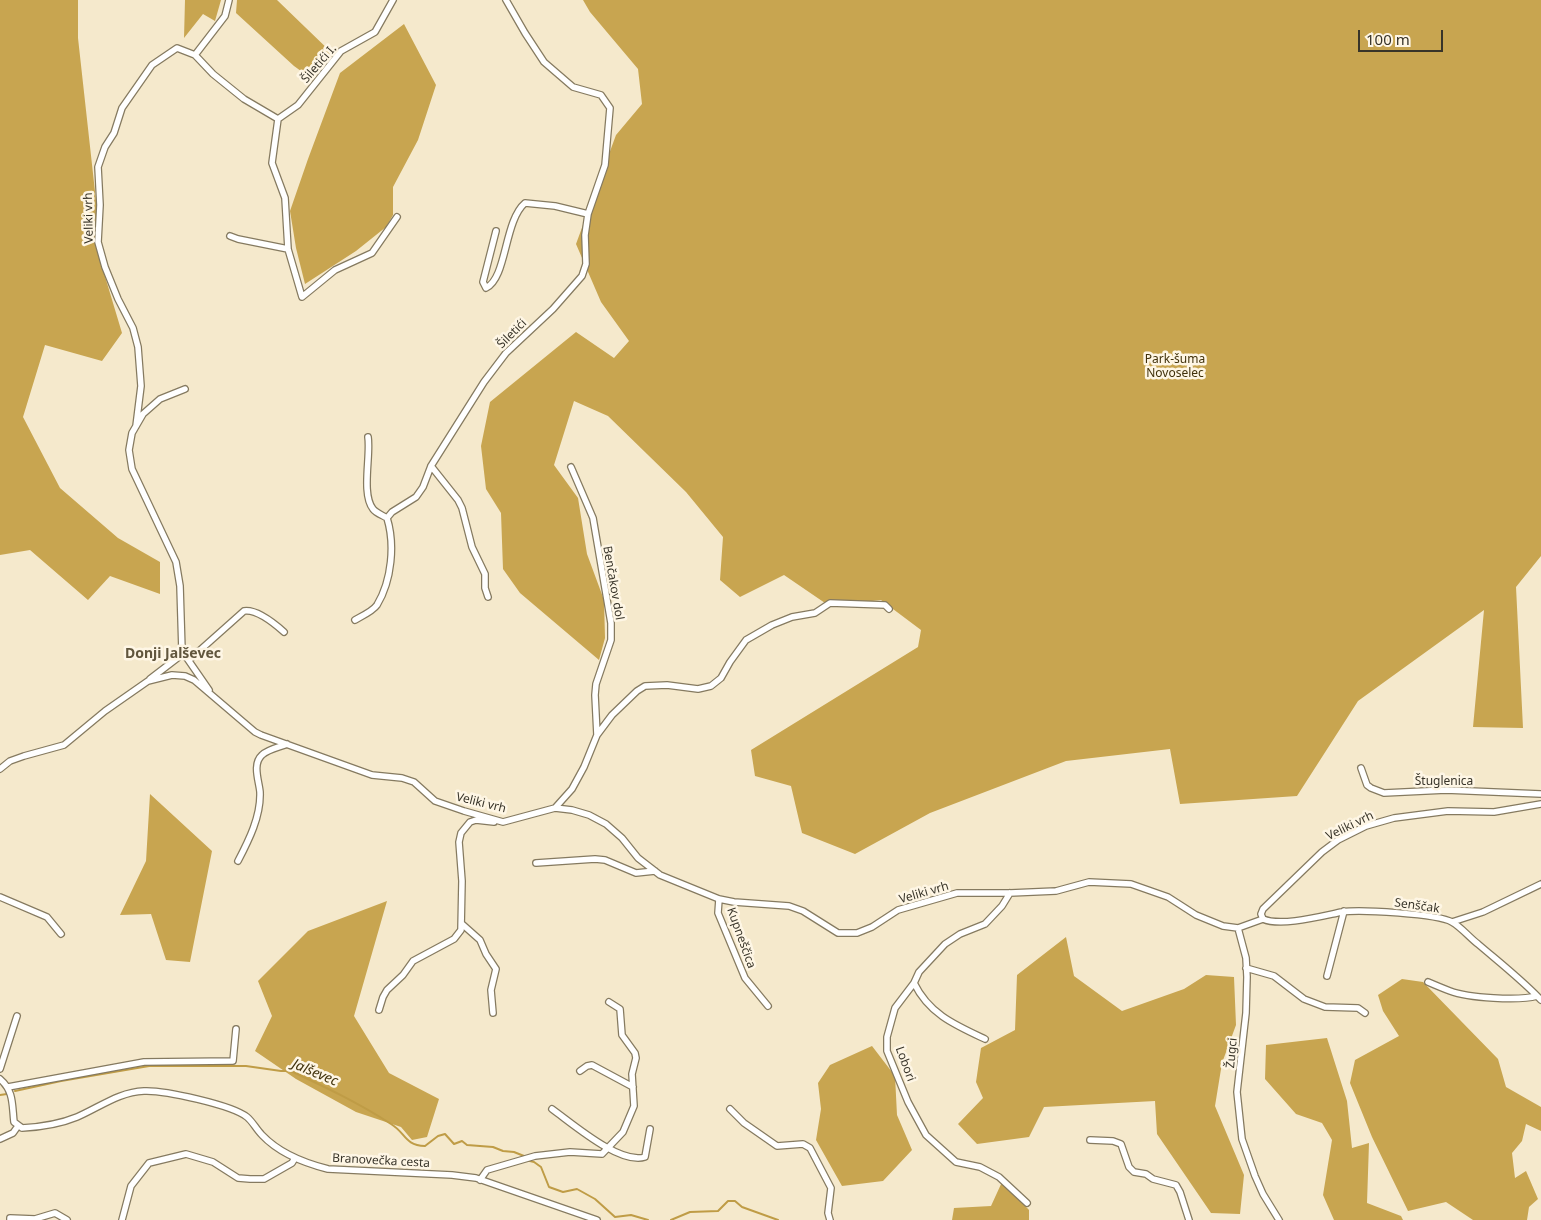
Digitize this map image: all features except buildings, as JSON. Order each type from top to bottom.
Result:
[{"type":"street","points":[[229,0],[225,16],[195,55],[213,74],[244,99],[278,119],[272,163],[285,198],[288,249],[302,297],[335,270],[372,254],[397,217]]},
{"type":"street","name":"Šiletići I.","points":[[278,119],[298,105],[341,51],[375,32],[393,0]]},
{"type":"street","name":"Šiletići","points":[[386,518],[416,497],[423,487],[431,466],[484,382],[506,353],[553,309],[582,276],[586,264],[585,235],[588,214],[605,165],[610,108],[607,101],[601,95],[573,87],[544,62],[506,0]]},
{"type":"street","name":"Veliki vrh","points":[[136,426],[141,386],[138,347],[132,328],[105,268],[98,242],[100,205],[98,167],[122,108],[152,65],[178,48],[195,55]]},
{"type":"street","points":[[496,231],[483,282],[486,288],[497,274],[503,261],[509,234],[520,208],[526,204],[555,206],[588,214]]},
{"type":"street","points":[[230,236],[288,249]]},
{"type":"street","name":"Veliki vrh","points":[[0,770],[10,761],[64,745],[180,656],[182,651],[180,586],[176,562],[132,469],[130,450],[132,433],[143,414],[160,399],[185,389]]},
{"type":"street","points":[[355,620],[377,606],[386,582],[392,544],[386,518],[372,508],[368,496],[368,437]]},
{"type":"street","points":[[431,466],[458,500],[462,508],[472,547],[485,574],[485,588],[488,597]]},
{"type":"street","name":"Benčakov dol","points":[[571,467],[593,518],[611,623],[611,640],[596,684],[597,735]]},
{"type":"street","points":[[555,808],[572,789],[584,768],[597,735],[612,715],[637,691],[645,686],[667,685],[698,689],[711,686],[722,678],[730,662],[746,640],[792,616],[815,613],[830,603],[885,605],[889,610]]},
{"type":"street","points":[[189,660],[244,611],[249,610],[270,620],[284,632]]},
{"type":"street","name":"Veliki vrh","points":[[182,651],[214,697]]},
{"type":"street","name":"Veliki vrh","points":[[148,681],[172,675],[185,676],[194,680],[255,732],[372,775],[414,782],[435,801],[464,811],[503,822],[555,808],[589,815],[606,824],[622,838],[638,858],[660,875],[719,899],[788,906],[802,911],[833,932],[844,935],[857,933],[872,927],[898,910],[958,893],[1056,891],[1090,882],[1131,884],[1168,897],[1205,919],[1223,926],[1238,928]]},
{"type":"street","points":[[238,861],[249,841],[259,809],[258,762],[262,755],[287,744]]},
{"type":"street","name":"Štuglenica","points":[[1361,768],[1367,785],[1384,793],[1446,790],[1541,794]]},
{"type":"street","name":"Veliki vrh","points":[[1263,919],[1261,914],[1263,909],[1322,852],[1338,840],[1366,826],[1394,818],[1448,811],[1494,812],[1541,804]]},
{"type":"street","points":[[379,1010],[387,990],[403,975],[413,960],[454,939],[461,930],[462,881],[459,842],[461,833],[470,822],[476,820],[503,822]]},
{"type":"street","points":[[536,863],[595,858],[605,860],[636,873],[654,870]]},
{"type":"street","points":[[1452,922],[1492,908],[1541,884]]},
{"type":"street","name":"Lobori","points":[[1010,893],[1002,906],[985,924],[960,934],[945,944],[919,972],[914,983],[895,1008],[887,1037],[887,1051],[918,1122],[926,1135],[956,1162],[980,1167],[999,1177],[1027,1203]]},
{"type":"street","points":[[0,897],[47,917],[61,934]]},
{"type":"street","name":"Kupneščica","points":[[719,899],[718,913],[745,978],[768,1006]]},
{"type":"street","name":"Senščak","points":[[1263,919],[1268,922],[1292,921],[1344,911],[1371,910],[1436,918],[1452,922],[1539,998]]},
{"type":"street","points":[[1327,976],[1344,911]]},
{"type":"street","points":[[1238,928],[1263,919]]},
{"type":"street","points":[[462,924],[480,940],[486,954],[496,966],[491,990],[493,1013]]},
{"type":"street","name":"Žugci","points":[[1238,928],[1246,958],[1246,1013],[1237,1092],[1242,1138],[1255,1176],[1279,1220]]},
{"type":"street","points":[[1246,968],[1274,976],[1304,999],[1337,1008],[1358,1008],[1366,1013]]},
{"type":"street","points":[[1428,982],[1451,992],[1496,998],[1539,998]]},
{"type":"street","points":[[914,983],[924,1001],[956,1027],[984,1039]]},
{"type":"street","points":[[480,1180],[487,1170],[535,1156],[570,1152],[602,1154],[609,1149],[623,1132],[631,1117],[634,1106],[632,1074],[636,1053],[622,1035],[620,1009],[609,1002]]},
{"type":"street","points":[[0,1069],[17,1016]]},
{"type":"street","points":[[10,1091],[144,1062],[233,1061],[236,1029]]},
{"type":"street","points":[[580,1071],[592,1065],[633,1087]]},
{"type":"street","points":[[0,1079],[10,1091],[14,1122],[18,1126],[13,1133],[0,1139]]},
{"type":"street","name":"Branovečka cesta","points":[[18,1126],[22,1128],[37,1127],[58,1123],[77,1117],[130,1092],[147,1091],[178,1096],[236,1111],[248,1117],[273,1146],[295,1158],[328,1170],[452,1175],[480,1180],[596,1220]]},
{"type":"street","points":[[552,1109],[609,1149],[631,1158],[640,1159],[646,1157],[650,1129]]},
{"type":"street","points":[[730,1109],[744,1123],[777,1146],[803,1144],[810,1148],[831,1188],[828,1214],[830,1220]]},
{"type":"street","points":[[1090,1140],[1113,1141],[1121,1144],[1129,1167],[1134,1172],[1146,1174],[1153,1179],[1176,1185],[1189,1220]]},
{"type":"street","points":[[122,1220],[131,1186],[149,1163],[186,1154],[213,1162],[238,1178],[250,1179],[264,1178],[292,1162],[295,1158]]},
{"type":"street","points":[[10,1220],[10,1218],[35,1219],[55,1213],[67,1220]]},
{"type":"green space","points":[[0,0],[78,0],[78,38],[104,273],[122,333],[102,361],[45,345],[23,417],[60,488],[118,538],[160,562],[160,594],[110,576],[88,600],[30,550],[0,555]]},
{"type":"green space","points":[[185,0],[221,0],[215,21],[203,14],[184,38]]},
{"type":"green space","points":[[237,0],[277,0],[334,55],[312,79],[294,66],[236,13]]},
{"type":"green space","name":"Park-šuma Novoselec","points":[[583,0],[1541,0],[1541,556],[1516,587],[1523,728],[1473,727],[1484,610],[1358,701],[1297,796],[1180,804],[1170,749],[1066,761],[930,813],[855,854],[802,833],[791,786],[755,776],[751,750],[918,647],[921,630],[881,600],[845,604],[825,603],[784,575],[740,597],[720,580],[723,537],[686,492],[608,416],[574,401],[554,465],[578,498],[587,554],[604,600],[605,638],[599,660],[520,593],[503,569],[501,513],[486,489],[481,446],[490,402],[576,332],[614,358],[629,341],[601,302],[576,244],[616,135],[642,104],[638,69],[590,12]]},
{"type":"green space","points":[[404,24],[436,85],[418,140],[393,187],[393,215],[386,227],[356,251],[305,284],[296,248],[290,211],[340,73]]},
{"type":"green space","points":[[150,794],[212,851],[190,962],[166,960],[151,914],[120,915],[146,861]]},
{"type":"green space","points":[[387,901],[354,1016],[389,1073],[439,1099],[427,1137],[412,1140],[401,1127],[356,1112],[296,1079],[255,1051],[272,1016],[258,981],[308,931]]},
{"type":"green space","points":[[1066,937],[1074,976],[1122,1011],[1184,989],[1206,975],[1234,977],[1236,1025],[1222,1063],[1215,1106],[1244,1175],[1240,1214],[1211,1213],[1157,1134],[1155,1101],[1044,1107],[1029,1137],[977,1144],[958,1124],[983,1098],[976,1082],[981,1048],[1015,1030],[1017,975]]},
{"type":"green space","points":[[1402,979],[1423,982],[1498,1059],[1506,1087],[1541,1107],[1541,1131],[1526,1124],[1522,1141],[1512,1153],[1515,1178],[1526,1171],[1538,1199],[1529,1207],[1527,1220],[1473,1220],[1446,1202],[1408,1211],[1372,1137],[1350,1083],[1355,1060],[1399,1036],[1383,1011],[1378,995]]},
{"type":"green space","points":[[1327,1038],[1347,1101],[1352,1148],[1369,1143],[1367,1203],[1401,1216],[1403,1220],[1334,1220],[1323,1195],[1332,1140],[1322,1123],[1296,1114],[1265,1079],[1266,1045]]},
{"type":"green space","points":[[872,1046],[895,1076],[897,1115],[912,1150],[883,1181],[842,1186],[816,1140],[821,1109],[818,1083],[830,1065]]},
{"type":"green space","points":[[1002,1182],[1029,1210],[1029,1220],[952,1220],[954,1208],[991,1206]]},
{"type":"waterway","name":"Jalševec","points":[[15,1091],[149,1066],[246,1066],[291,1071],[379,1116],[396,1127],[409,1141],[418,1145],[425,1146],[438,1136],[445,1134],[454,1144],[462,1141],[467,1145],[493,1147],[524,1156]]},
{"type":"waterway","name":"Jalševec","points":[[0,1095],[7,1094]]},
{"type":"waterway","name":"Jalševec","points":[[526,1160],[534,1162],[541,1167],[549,1187],[563,1192],[577,1189],[595,1199],[615,1217],[631,1215],[648,1220]]},
{"type":"waterway","name":"Jalševec","points":[[671,1220],[690,1212],[718,1211],[728,1201],[735,1201],[742,1207],[778,1220]]},
{"type":"district","name":"Donji Jalševec","points":[[173,654]]}]
